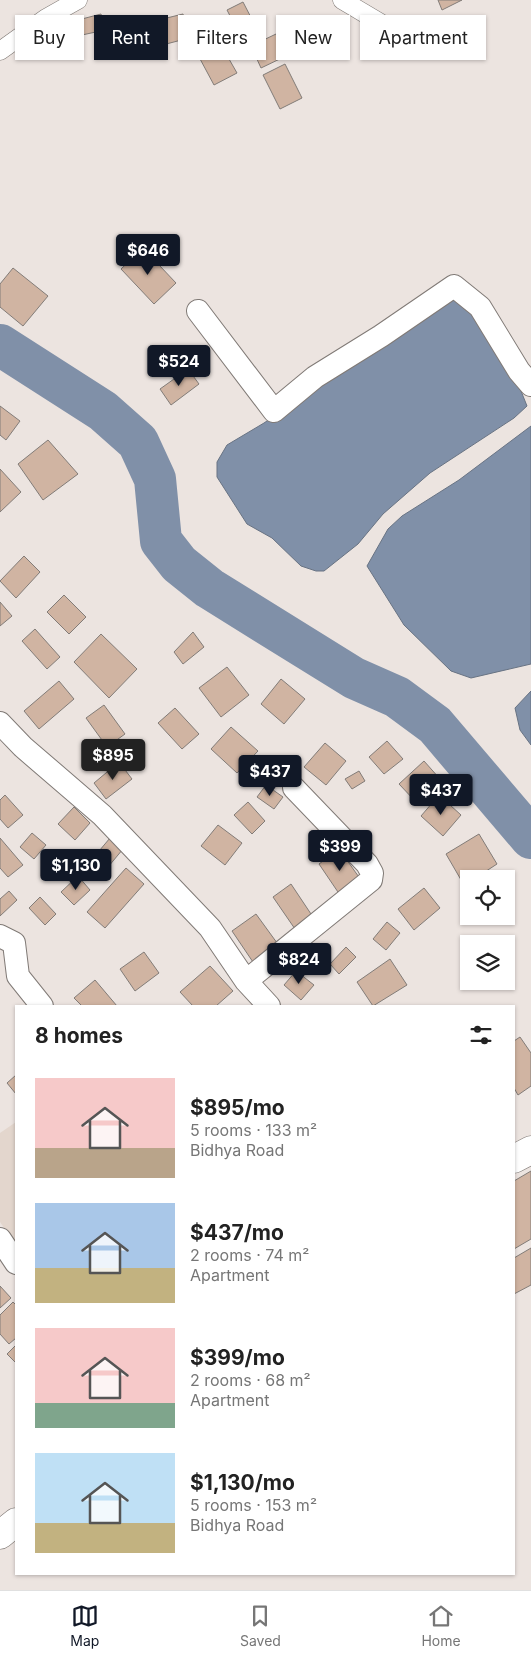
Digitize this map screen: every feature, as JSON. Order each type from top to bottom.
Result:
[{"type":"main road","points":[[515,1158],[531,1150]]},
{"type":"street","points":[[0,51],[46,18],[78,0]]},
{"type":"street","points":[[342,0],[367,15]]},
{"type":"street","points":[[198,310],[274,411],[314,377],[381,336],[454,286],[480,307],[519,371],[531,385]]},
{"type":"street","points":[[0,723],[23,747],[102,815],[210,928],[246,981],[268,1005]]},
{"type":"street","points":[[246,981],[371,880],[372,873],[367,864],[294,788]]},
{"type":"street","points":[[0,936],[14,944],[18,976],[41,1005]]},
{"type":"street","points":[[0,1239],[15,1262]]},
{"type":"shaded area","points":[[15,1123],[15,1244],[0,1222],[0,1133]]},
{"type":"water","points":[[447,299],[460,299],[468,305],[521,391],[527,406],[514,418],[430,473],[383,514],[358,544],[324,571],[316,571],[301,566],[272,538],[247,524],[217,477],[217,462],[227,445],[264,423]]},
{"type":"water","points":[[531,426],[531,664],[471,678],[451,671],[404,625],[367,566],[388,529],[402,516],[459,480]]},
{"type":"water","points":[[531,691],[531,745],[520,730],[515,708]]},
{"type":"building","points":[[438,0],[462,0],[442,10]]},
{"type":"building","points":[[243,2],[250,15],[230,15],[227,10]]},
{"type":"building","points":[[178,15],[178,41],[168,44],[168,18]]},
{"type":"building","points":[[94,16],[94,32],[84,35],[84,18]]},
{"type":"building","points":[[276,34],[276,60],[278,60],[261,68],[257,60],[266,60],[266,39]]},
{"type":"building","points":[[201,60],[230,60],[237,73],[214,85]]},
{"type":"building","points":[[285,64],[302,98],[280,109],[263,75]]},
{"type":"building","points":[[143,248],[176,283],[154,304],[121,269]]},
{"type":"building","points":[[13,268],[48,296],[23,326],[0,307],[0,284]]},
{"type":"building","points":[[188,369],[199,384],[171,405],[160,389]]},
{"type":"building","points":[[0,406],[20,421],[6,440],[0,435]]},
{"type":"building","points":[[48,440],[78,474],[43,500],[18,464]]},
{"type":"building","points":[[0,469],[21,492],[0,512]]},
{"type":"building","points":[[24,556],[40,572],[16,598],[0,581]]},
{"type":"building","points":[[64,595],[86,617],[69,634],[47,612]]},
{"type":"building","points":[[0,602],[12,616],[0,626]]},
{"type":"building","points":[[35,629],[60,657],[47,669],[22,641]]},
{"type":"building","points":[[193,632],[204,647],[183,664],[174,652]]},
{"type":"building","points":[[101,634],[137,669],[109,698],[74,662]]},
{"type":"building","points":[[227,667],[249,695],[221,717],[199,688]]},
{"type":"building","points":[[281,679],[305,699],[284,724],[261,704]]},
{"type":"building","points":[[59,681],[74,699],[39,729],[24,711]]},
{"type":"building","points":[[104,705],[125,734],[107,747],[86,718]]},
{"type":"building","points":[[175,708],[199,734],[182,749],[158,723]]},
{"type":"building","points":[[231,727],[258,751],[237,773],[211,749]]},
{"type":"building","points":[[387,741],[403,759],[384,774],[369,757]]},
{"type":"building","points":[[325,743],[346,761],[326,785],[304,767]]},
{"type":"building","points":[[424,761],[440,779],[416,802],[399,784]]},
{"type":"building","points":[[119,762],[132,779],[106,799],[94,783]]},
{"type":"building","points":[[359,771],[365,781],[352,789],[345,779]]},
{"type":"building","points":[[266,785],[283,797],[274,809],[257,797]]},
{"type":"building","points":[[5,795],[23,815],[8,828],[0,819],[0,800]]},
{"type":"building","points":[[439,795],[461,815],[443,836],[421,816]]},
{"type":"building","points":[[248,802],[265,821],[252,834],[234,815]]},
{"type":"building","points":[[74,807],[90,823],[75,840],[58,824]]},
{"type":"building","points":[[218,825],[242,843],[225,865],[201,846]]},
{"type":"building","points":[[32,833],[46,845],[34,859],[20,847]]},
{"type":"building","points":[[479,834],[497,864],[488,870],[460,870],[460,878],[446,854]]},
{"type":"building","points":[[0,838],[23,865],[8,877],[0,868]]},
{"type":"building","points":[[110,838],[123,849],[108,867],[94,857]]},
{"type":"building","points":[[339,849],[361,880],[340,895],[319,864]]},
{"type":"building","points":[[126,868],[144,884],[105,928],[87,912]]},
{"type":"building","points":[[78,876],[90,890],[74,905],[61,892]]},
{"type":"building","points":[[291,884],[313,917],[295,929],[273,897]]},
{"type":"building","points":[[424,888],[440,908],[414,930],[398,909]]},
{"type":"building","points":[[9,891],[17,900],[0,916],[0,899]]},
{"type":"building","points":[[40,897],[56,914],[45,925],[29,908]]},
{"type":"building","points":[[256,914],[280,947],[255,965],[232,931]]},
{"type":"building","points":[[387,922],[400,933],[386,950],[373,939]]},
{"type":"building","points":[[346,947],[356,957],[339,974],[330,964]]},
{"type":"building","points":[[144,952],[159,973],[135,991],[120,969]]},
{"type":"building","points":[[390,959],[407,985],[372,1005],[357,982]]},
{"type":"building","points":[[210,966],[233,991],[217,1005],[192,1005],[180,992]]},
{"type":"building","points":[[296,971],[314,985],[301,1000],[284,985]]},
{"type":"building","points":[[95,980],[116,1005],[81,1005],[74,998]]},
{"type":"building","points":[[520,1037],[531,1053],[531,1086],[518,1095],[515,1090],[515,1040]]},
{"type":"building","points":[[15,1076],[15,1093],[7,1083]]},
{"type":"building","points":[[531,1171],[531,1239],[515,1248],[515,1180]]},
{"type":"building","points":[[531,1248],[531,1285],[515,1293],[515,1257]]},
{"type":"building","points":[[0,1286],[11,1298],[0,1308]]},
{"type":"building","points":[[13,1302],[15,1304],[15,1339],[9,1344],[0,1334],[0,1315]]},
{"type":"building","points":[[15,1346],[15,1362],[7,1354]]},
{"type":"waterway","points":[[0,345],[103,411],[138,442],[155,479],[161,541],[179,564],[209,588],[354,678],[397,697],[435,725],[531,838]]}]
